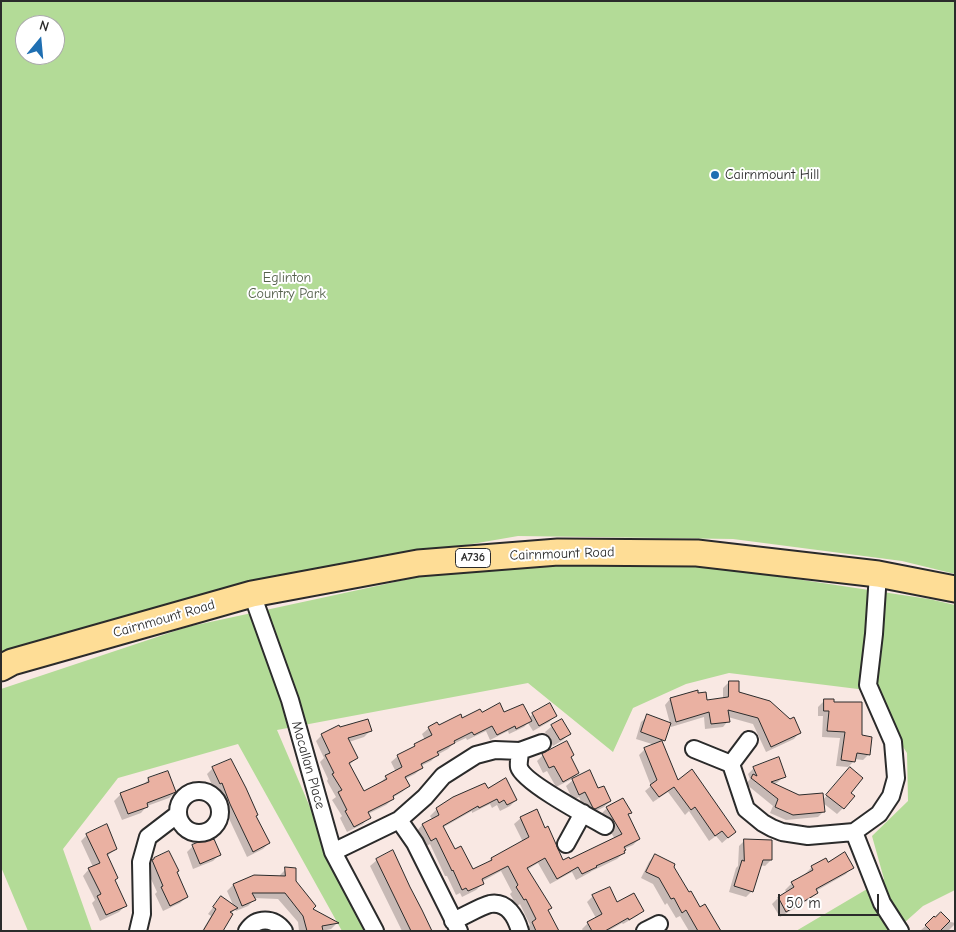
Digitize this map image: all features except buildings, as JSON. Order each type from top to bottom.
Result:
[{"type":"main road","name":"Cairnmount Road","points":[[1,668],[12,662],[252,594],[418,562],[558,552],[696,552],[878,574],[955,589]]},
{"type":"street","points":[[694,749],[730,764],[746,809],[763,823],[782,832],[808,836],[854,832],[879,814],[891,796],[896,778],[893,742],[868,684],[878,574]]},
{"type":"street","name":"Macallan Place","points":[[252,594],[290,700],[333,852],[375,931]]},
{"type":"street","points":[[730,764],[749,740]]},
{"type":"street","points":[[333,852],[400,820],[425,797],[443,776],[476,754],[495,750],[520,751],[542,743]]},
{"type":"street","points":[[520,751],[519,767],[525,776],[560,801],[605,826]]},
{"type":"street","points":[[566,844],[583,813]]},
{"type":"street","points":[[138,931],[142,914],[141,862],[148,837],[178,814]]},
{"type":"street","points":[[400,820],[415,843],[456,926],[490,904],[500,904],[507,908],[518,922],[520,931]]},
{"type":"street","points":[[854,832],[882,903],[900,931]]},
{"type":"street","points":[[247,931],[250,926],[264,920],[278,924],[284,931]]},
{"type":"green space","name":"Eglinton Country Park","points":[[1,1],[955,1],[955,574],[902,561],[733,539],[518,536],[236,585],[66,638],[1,663]]},
{"type":"green space","points":[[689,563],[929,599],[955,605],[955,890],[923,906],[895,931],[796,931],[884,879],[872,836],[908,801],[907,753],[866,690],[729,673],[686,684],[633,708],[613,752],[528,683],[277,730],[342,882],[384,931],[342,931],[238,744],[118,778],[63,849],[92,931],[28,931],[1,867],[1,689],[187,627],[460,568]]},
{"type":"place","name":"Cairnmount Hill","points":[[715,175]]}]
